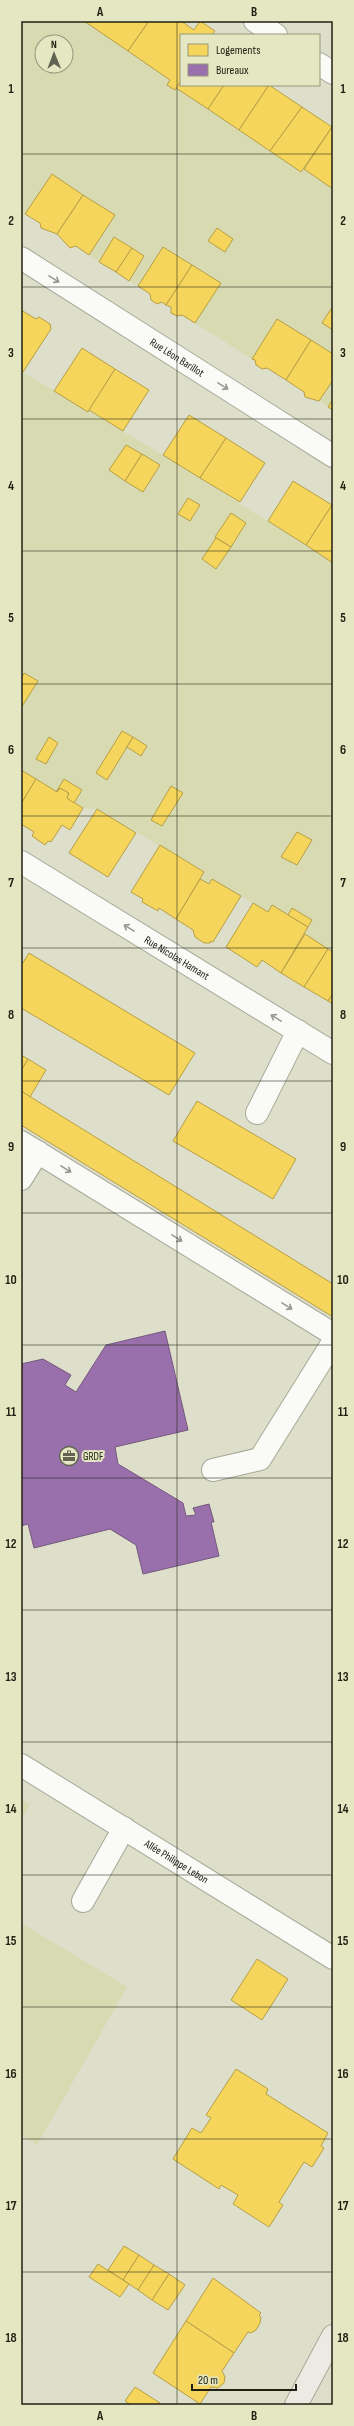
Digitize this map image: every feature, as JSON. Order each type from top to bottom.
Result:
[{"type":"main road","points":[[296,2405],[333,2336]]},
{"type":"street","points":[[255,21],[274,34]]},
{"type":"street","points":[[320,65],[333,74]]},
{"type":"street","name":"Rue Léon Barillot","points":[[21,258],[333,456]]},
{"type":"street","name":"Rue Nicolas Hamant","points":[[21,862],[333,1053]]},
{"type":"street","points":[[257,1113],[298,1032]]},
{"type":"street","points":[[21,1179],[30,1147],[333,1334]]},
{"type":"street","points":[[213,1470],[260,1459],[333,1342]]},
{"type":"street","name":"Allée Philippe Lebon","points":[[21,1765],[333,1958]]},
{"type":"street","points":[[83,1902],[124,1828]]},
{"type":"green space","points":[[21,21],[84,21],[170,80],[167,85],[175,90],[176,88],[301,172],[304,169],[333,189],[333,354],[277,319],[252,359],[195,323],[221,283],[164,247],[138,286],[129,281],[144,256],[115,237],[99,262],[89,255],[115,215],[52,174],[25,214],[21,211]]},
{"type":"green space","points":[[21,371],[163,455],[333,563],[333,952],[304,934],[292,909],[288,915],[272,905],[268,912],[212,879],[209,884],[200,879],[204,872],[97,809],[83,808],[74,803],[82,790],[64,779],[56,792],[21,770]]},
{"type":"green space","points":[[333,380],[333,399],[328,407],[319,401]]},
{"type":"green space","points":[[21,1799],[30,1805],[21,1820]]},
{"type":"green space","points":[[21,1923],[127,1987],[37,2145],[21,2135]]},
{"type":"building: Logements","points":[[84,21],[149,21],[128,51]]},
{"type":"building: Logements","points":[[149,21],[181,21],[194,30],[200,21],[215,31],[213,34],[180,34],[180,82],[175,90],[167,85],[170,80],[128,51]]},
{"type":"building: Logements","points":[[180,82],[180,86],[223,86],[208,109],[176,88]]},
{"type":"building: Logements","points":[[223,86],[268,86],[239,130],[208,109]]},
{"type":"building: Logements","points":[[268,86],[302,107],[270,151],[239,130]]},
{"type":"building: Logements","points":[[302,107],[332,127],[301,172],[270,151]]},
{"type":"building: Logements","points":[[332,127],[333,128],[333,189],[304,169]]},
{"type":"building: Logements","points":[[52,174],[83,195],[57,234],[41,228],[40,223],[25,214]]},
{"type":"building: Logements","points":[[83,195],[115,215],[89,255],[76,246],[70,248],[57,234]]},
{"type":"building: Logements","points":[[217,228],[233,239],[225,252],[208,241]]},
{"type":"building: Logements","points":[[114,237],[132,248],[116,272],[99,262]]},
{"type":"building: Logements","points":[[163,247],[192,265],[166,305],[162,302],[157,304],[151,300],[150,294],[138,286]]},
{"type":"building: Logements","points":[[132,248],[144,256],[129,281],[116,272]]},
{"type":"building: Logements","points":[[192,265],[221,283],[195,323],[182,315],[177,316],[171,313],[171,307],[166,305]]},
{"type":"building: Logements","points":[[333,306],[333,330],[322,323]]},
{"type":"building: Logements","points":[[21,310],[36,319],[39,317],[50,324],[51,329],[23,372],[21,371]]},
{"type":"building: Logements","points":[[277,319],[311,340],[286,380],[267,368],[262,369],[256,365],[255,360],[252,359]]},
{"type":"building: Logements","points":[[311,340],[333,354],[333,380],[319,401],[305,397],[304,392],[286,380]]},
{"type":"building: Logements","points":[[82,348],[115,369],[88,412],[54,391]]},
{"type":"building: Logements","points":[[115,369],[149,390],[123,431],[89,410]]},
{"type":"building: Logements","points":[[333,399],[333,410],[328,407]]},
{"type":"building: Logements","points":[[189,415],[226,438],[200,478],[163,455]]},
{"type":"building: Logements","points":[[226,438],[265,463],[240,502],[200,478]]},
{"type":"building: Logements","points":[[126,445],[142,454],[125,481],[109,470]]},
{"type":"building: Logements","points":[[142,454],[160,465],[143,492],[125,481]]},
{"type":"building: Logements","points":[[293,481],[332,505],[306,545],[268,521]]},
{"type":"building: Logements","points":[[188,498],[200,505],[190,521],[178,514]]},
{"type":"building: Logements","points":[[332,505],[333,506],[333,563],[306,545]]},
{"type":"building: Logements","points":[[231,513],[246,523],[231,547],[215,537]]},
{"type":"building: Logements","points":[[216,538],[231,547],[216,569],[202,559]]},
{"type":"building: Logements","points":[[24,673],[38,681],[21,708],[21,679]]},
{"type":"building: Logements","points":[[122,731],[133,737],[107,780],[96,773]]},
{"type":"building: Logements","points":[[49,737],[58,743],[46,764],[36,759]]},
{"type":"building: Logements","points":[[133,737],[147,746],[141,756],[127,747]]},
{"type":"building: Logements","points":[[21,770],[36,779],[21,804]]},
{"type":"building: Logements","points":[[36,779],[57,792],[60,788],[69,793],[67,798],[83,808],[70,830],[62,825],[51,842],[48,841],[45,845],[32,836],[34,832],[21,824],[21,804]]},
{"type":"building: Logements","points":[[64,779],[82,790],[74,803],[67,798],[69,793],[60,788],[56,792]]},
{"type":"building: Logements","points":[[171,786],[183,793],[162,826],[151,820]]},
{"type":"building: Logements","points":[[97,809],[136,833],[108,877],[69,853]]},
{"type":"building: Logements","points":[[297,832],[312,840],[297,865],[281,857]]},
{"type":"building: Logements","points":[[160,845],[204,872],[176,919],[159,908],[158,911],[142,902],[143,899],[131,892]]},
{"type":"building: Logements","points":[[200,879],[209,884],[212,879],[241,896],[213,942],[211,941],[210,943],[204,943],[195,937],[193,930],[176,919]]},
{"type":"building: Logements","points":[[253,903],[268,912],[272,905],[308,927],[281,973],[262,960],[257,967],[226,947]]},
{"type":"building: Logements","points":[[292,908],[312,920],[308,927],[288,915]]},
{"type":"building: Logements","points":[[305,934],[328,949],[304,987],[281,973]]},
{"type":"building: Logements","points":[[328,949],[333,952],[333,993],[328,1001],[304,987]]},
{"type":"building: Logements","points":[[29,953],[195,1053],[169,1095],[21,1008],[21,966]]},
{"type":"building: Logements","points":[[333,993],[333,1004],[328,1001]]},
{"type":"building: Logements","points":[[21,1055],[28,1059],[21,1071]]},
{"type":"building: Logements","points":[[28,1059],[46,1070],[30,1097],[21,1091],[21,1071]]},
{"type":"building: Logements","points":[[21,1091],[333,1284],[333,1317],[21,1125]]},
{"type":"building: Logements","points":[[197,1101],[296,1159],[273,1199],[173,1141]]},
{"type":"building: Logements","points":[[257,1959],[288,1979],[262,2020],[231,2000]]},
{"type":"building: Logements","points":[[236,2069],[268,2089],[266,2094],[328,2133],[321,2146],[324,2148],[312,2167],[304,2162],[279,2202],[283,2205],[269,2227],[233,2204],[238,2195],[221,2185],[219,2189],[173,2159],[192,2128],[201,2133],[211,2118],[206,2115]]},
{"type":"building: Logements","points":[[124,2246],[139,2255],[123,2280],[108,2270]]},
{"type":"building: Logements","points":[[139,2255],[154,2265],[138,2290],[123,2280]]},
{"type":"building: Logements","points":[[98,2264],[129,2284],[120,2297],[89,2277]]},
{"type":"building: Logements","points":[[154,2265],[169,2274],[152,2300],[138,2290]]},
{"type":"building: Logements","points":[[169,2274],[185,2285],[168,2310],[152,2300]]},
{"type":"building: Logements","points":[[213,2278],[261,2313],[259,2315],[261,2317],[260,2323],[256,2330],[251,2333],[248,2332],[234,2353],[186,2321]]},
{"type":"building: Logements","points":[[186,2321],[234,2353],[222,2371],[225,2377],[224,2383],[218,2388],[211,2387],[200,2404],[153,2373]]},
{"type":"building: Logements","points":[[135,2387],[160,2403],[159,2405],[131,2405],[125,2401]]},
{"type":"building: Bureaux","name":"GRDF","points":[[165,1331],[188,1430],[115,1447],[118,1464],[183,1503],[186,1516],[196,1515],[193,1508],[209,1504],[214,1522],[211,1522],[219,1556],[143,1574],[136,1545],[110,1529],[34,1548],[28,1524],[21,1526],[21,1364],[43,1359],[71,1375],[65,1385],[76,1392],[106,1345]]},
{"type":"place","name":"GRDF","points":[[69,1456]]}]
